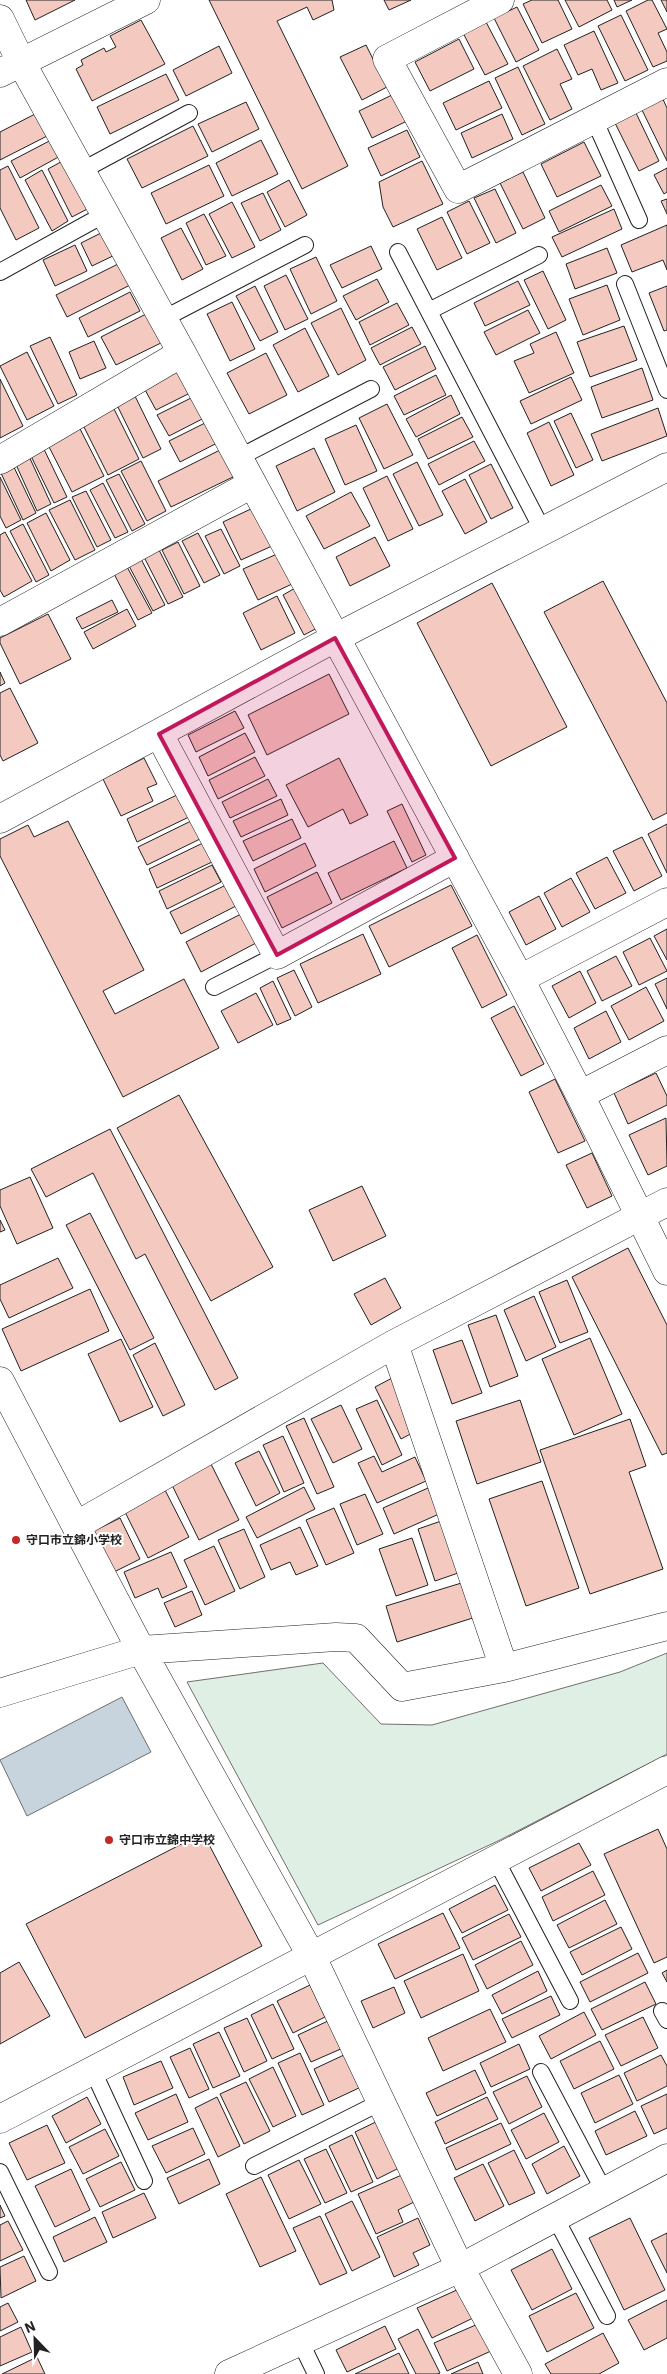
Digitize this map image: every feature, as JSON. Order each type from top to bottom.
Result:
[{"type":"street","points":[[10,68],[146,0]]},
{"type":"street","points":[[500,0],[386,59],[458,189],[667,82]]},
{"type":"street","points":[[0,19],[10,68],[81,171],[182,353],[520,979],[580,1095],[667,1272]]},
{"type":"street","points":[[0,460],[182,353]]},
{"type":"street","points":[[0,819],[335,638],[667,467]]},
{"type":"street","points":[[0,622],[252,484]]},
{"type":"street","points":[[159,734],[277,955],[455,858]]},
{"type":"street","points":[[520,979],[667,902]]},
{"type":"street","points":[[580,1095],[667,1050]]},
{"type":"street","points":[[77,1525],[394,1344],[667,1202]]},
{"type":"street","points":[[394,1344],[504,1668]]},
{"type":"street","points":[[0,1380],[141,1650],[312,1957],[460,2268],[518,2374]]},
{"type":"street","points":[[0,1693],[141,1650],[336,1637],[356,1638],[402,1687],[504,1668],[667,1626]]},
{"type":"street","points":[[0,2119],[667,1770]]},
{"type":"street","points":[[229,2374],[460,2268],[667,2158]]},
{"type":"lane","points":[[81,171],[189,113]]},
{"type":"lane","points":[[594,119],[639,220]]},
{"type":"lane","points":[[0,272],[105,214]]},
{"type":"lane","points":[[163,319],[305,245]]},
{"type":"lane","points":[[398,252],[543,531]]},
{"type":"lane","points":[[429,311],[539,255]]},
{"type":"lane","points":[[625,284],[667,390]]},
{"type":"lane","points":[[238,458],[371,389]]},
{"type":"lane","points":[[214,987],[277,955]]},
{"type":"lane","points":[[496,1860],[570,2001]]},
{"type":"lane","points":[[93,2071],[144,2181]]},
{"type":"lane","points":[[541,2072],[604,2191]]},
{"type":"lane","points":[[254,2166],[381,2102]]},
{"type":"lane","points":[[0,2172],[49,2272]]},
{"type":"lane","points":[[555,2217],[607,2316]]},
{"type":"lane","points":[[300,2341],[316,2374]]},
{"type":"highlighted area","points":[[335,638],[455,858],[277,955],[159,734]]},
{"type":"green space","points":[[667,1653],[667,1754],[500,1840],[318,1925],[187,1682],[323,1663],[381,1724],[432,1725],[620,1672]]},
{"type":"shaded area","points":[[122,1697],[151,1752],[27,1816],[0,1760]]},
{"type":"building","points":[[26,0],[75,0],[35,20]]},
{"type":"building","points":[[209,0],[332,0],[334,10],[313,20],[307,7],[277,21],[348,166],[302,189]]},
{"type":"building","points":[[384,0],[411,0],[389,10]]},
{"type":"building","points":[[532,0],[558,0],[572,29],[542,43],[523,4]]},
{"type":"building","points":[[565,0],[607,0],[612,10],[579,27]]},
{"type":"building","points":[[614,0],[632,0],[617,7]]},
{"type":"building","points":[[648,0],[652,0],[667,29],[658,33],[667,52],[667,61],[653,67],[626,11]]},
{"type":"building","points":[[661,0],[667,0],[667,12]]},
{"type":"building","points":[[517,7],[539,50],[516,62],[494,18]]},
{"type":"building","points":[[621,15],[648,70],[625,81],[598,26]]},
{"type":"building","points":[[141,20],[165,64],[92,101],[76,69],[83,65],[81,60],[104,48],[106,52],[116,47],[110,36]]},
{"type":"building","points":[[486,22],[508,64],[485,75],[463,33]]},
{"type":"building","points":[[594,31],[618,83],[601,90],[592,69],[578,75],[564,45]]},
{"type":"building","points":[[459,39],[474,69],[430,91],[415,62]]},
{"type":"building","points":[[366,45],[387,87],[362,100],[340,57]]},
{"type":"building","points":[[219,46],[232,73],[186,96],[173,70]]},
{"type":"building","points":[[557,49],[572,79],[560,84],[572,109],[550,120],[523,66]]},
{"type":"building","points":[[518,67],[545,124],[522,135],[495,78]]},
{"type":"building","points":[[166,74],[179,100],[110,134],[97,107]]},
{"type":"building","points":[[489,81],[502,108],[456,130],[443,103]]},
{"type":"building","points":[[394,94],[407,121],[372,138],[359,111]]},
{"type":"building","points":[[662,97],[667,108],[667,161],[641,108]]},
{"type":"building","points":[[246,102],[259,129],[212,152],[198,124]]},
{"type":"building","points":[[39,112],[51,134],[0,160],[0,132]]},
{"type":"building","points":[[636,113],[659,161],[639,171],[615,123]]},
{"type":"building","points":[[502,114],[513,139],[472,158],[461,133]]},
{"type":"building","points":[[193,126],[208,156],[142,188],[127,159]]},
{"type":"building","points":[[407,130],[420,157],[381,176],[368,148]]},
{"type":"building","points":[[55,138],[64,154],[20,178],[11,161]]},
{"type":"building","points":[[261,140],[278,174],[232,196],[216,163]]},
{"type":"building","points":[[584,142],[601,176],[557,197],[541,164]]},
{"type":"building","points":[[68,158],[93,206],[72,217],[48,169]]},
{"type":"building","points":[[422,161],[443,204],[393,227],[383,207],[379,182]]},
{"type":"building","points":[[209,165],[224,196],[166,224],[151,193]]},
{"type":"building","points":[[8,166],[39,228],[16,240],[0,208],[0,170]]},
{"type":"building","points":[[667,168],[667,192],[664,194],[654,175]]},
{"type":"building","points":[[42,170],[68,221],[52,231],[25,180]]},
{"type":"building","points":[[523,172],[545,218],[523,229],[500,183]]},
{"type":"building","points":[[289,180],[307,215],[285,227],[267,192]]},
{"type":"building","points":[[601,185],[612,206],[559,232],[549,211]]},
{"type":"building","points":[[495,189],[516,233],[496,243],[474,198]]},
{"type":"building","points":[[263,193],[281,230],[260,241],[241,203]]},
{"type":"building","points":[[667,199],[667,214],[661,201]]},
{"type":"building","points":[[469,201],[490,243],[467,254],[447,212]]},
{"type":"building","points":[[232,202],[255,247],[232,258],[209,214]]},
{"type":"building","points":[[614,209],[622,229],[562,257],[552,237]]},
{"type":"building","points":[[204,214],[226,256],[206,265],[186,223]]},
{"type":"building","points":[[442,217],[462,258],[437,270],[417,229]]},
{"type":"building","points":[[667,225],[667,270],[663,260],[632,272],[621,245]]},
{"type":"building","points":[[181,228],[203,269],[182,280],[161,238]]},
{"type":"building","points":[[107,230],[119,253],[92,266],[81,243]]},
{"type":"building","points":[[75,245],[87,271],[55,286],[43,260]]},
{"type":"building","points":[[371,246],[382,269],[342,288],[330,265]]},
{"type":"building","points":[[607,248],[617,273],[575,289],[566,264]]},
{"type":"building","points":[[316,257],[337,301],[311,314],[290,269]]},
{"type":"building","points":[[124,261],[134,283],[67,317],[56,295]]},
{"type":"building","points":[[543,271],[566,320],[548,329],[524,280]]},
{"type":"building","points":[[286,275],[308,319],[285,330],[264,286]]},
{"type":"building","points":[[377,279],[389,302],[356,320],[343,296]]},
{"type":"building","points":[[518,281],[530,305],[485,326],[474,303]]},
{"type":"building","points":[[607,285],[620,320],[583,335],[569,299]]},
{"type":"building","points":[[255,286],[278,332],[260,341],[236,296]]},
{"type":"building","points":[[667,286],[667,330],[664,331],[649,293]]},
{"type":"building","points":[[130,292],[140,311],[88,337],[79,318]]},
{"type":"building","points":[[232,302],[255,349],[230,361],[207,314]]},
{"type":"building","points":[[397,303],[409,325],[370,345],[359,322]]},
{"type":"building","points":[[341,308],[366,360],[338,375],[311,323]]},
{"type":"building","points":[[528,310],[540,333],[496,355],[484,332]]},
{"type":"building","points":[[150,312],[165,341],[116,365],[101,337]]},
{"type":"building","points":[[624,326],[637,360],[590,377],[577,342]]},
{"type":"building","points":[[412,327],[421,344],[380,365],[371,348]]},
{"type":"building","points":[[305,328],[329,376],[298,392],[273,345]]},
{"type":"building","points":[[556,332],[574,373],[529,393],[514,361],[534,353],[530,344]]},
{"type":"building","points":[[50,337],[77,395],[58,404],[30,346]]},
{"type":"building","points":[[94,341],[106,368],[80,379],[69,352]]},
{"type":"building","points":[[425,346],[436,369],[395,390],[383,367]]},
{"type":"building","points":[[27,352],[54,406],[27,420],[0,366]]},
{"type":"building","points":[[266,353],[287,395],[249,414],[227,373]]},
{"type":"building","points":[[642,368],[653,400],[602,418],[591,387]]},
{"type":"building","points":[[180,369],[192,392],[156,410],[144,388]]},
{"type":"building","points":[[436,375],[446,395],[404,415],[394,396]]},
{"type":"building","points":[[571,377],[582,400],[531,424],[520,401]]},
{"type":"building","points":[[0,379],[23,426],[0,438]]},
{"type":"building","points":[[133,392],[161,449],[143,458],[115,401]]},
{"type":"building","points":[[197,395],[208,416],[169,436],[157,415]]},
{"type":"building","points":[[451,395],[460,414],[416,437],[406,419]]},
{"type":"building","points":[[387,404],[413,455],[384,469],[359,418]]},
{"type":"building","points":[[112,405],[139,459],[108,475],[81,421]]},
{"type":"building","points":[[658,408],[667,436],[602,461],[591,434]]},
{"type":"building","points":[[571,413],[593,460],[576,468],[554,421]]},
{"type":"building","points":[[462,417],[473,437],[428,459],[418,439]]},
{"type":"building","points":[[211,420],[221,441],[180,462],[169,441]]},
{"type":"building","points":[[549,422],[574,475],[551,486],[527,433]]},
{"type":"building","points":[[77,423],[104,476],[72,492],[45,439]]},
{"type":"building","points":[[356,425],[377,471],[345,485],[325,439]]},
{"type":"building","points":[[474,441],[485,461],[439,485],[428,464]]},
{"type":"building","points":[[41,443],[67,497],[54,503],[28,450]]},
{"type":"building","points":[[224,448],[237,475],[171,507],[158,481]]},
{"type":"building","points":[[314,448],[335,492],[297,511],[276,466]]},
{"type":"building","points":[[27,452],[51,504],[37,511],[13,458]]},
{"type":"building","points":[[11,461],[36,513],[23,520],[0,471]]},
{"type":"building","points":[[141,461],[166,511],[147,521],[121,471]]},
{"type":"building","points":[[417,462],[443,515],[419,526],[393,474]]},
{"type":"building","points":[[491,464],[513,508],[491,519],[469,475]]},
{"type":"building","points":[[119,474],[145,524],[132,531],[106,480]]},
{"type":"building","points":[[387,476],[413,529],[388,541],[363,488]]},
{"type":"building","points":[[0,477],[21,520],[6,528],[0,516]]},
{"type":"building","points":[[465,479],[487,522],[465,534],[442,491]]},
{"type":"building","points":[[103,483],[128,532],[115,538],[90,490]]},
{"type":"building","points":[[86,491],[111,540],[97,547],[72,497]]},
{"type":"building","points":[[351,492],[370,526],[324,549],[306,516]]},
{"type":"building","points":[[70,500],[95,550],[75,560],[49,510]]},
{"type":"building","points":[[253,508],[272,546],[241,560],[223,522]]},
{"type":"building","points":[[46,513],[70,560],[51,571],[27,523]]},
{"type":"building","points":[[23,524],[49,575],[36,582],[10,531]]},
{"type":"building","points":[[221,529],[240,566],[224,574],[205,536]]},
{"type":"building","points":[[5,532],[32,581],[4,597],[0,590],[0,535]]},
{"type":"building","points":[[198,533],[220,575],[204,583],[182,541]]},
{"type":"building","points":[[375,537],[390,566],[350,586],[336,557]]},
{"type":"building","points":[[178,542],[200,586],[184,594],[162,550]]},
{"type":"building","points":[[159,550],[183,597],[168,604],[144,557]]},
{"type":"building","points":[[277,554],[292,584],[258,600],[243,569]]},
{"type":"building","points":[[141,559],[165,605],[153,611],[129,566]]},
{"type":"building","points":[[126,565],[152,613],[138,620],[113,572]]},
{"type":"building","points":[[603,581],[667,703],[667,813],[653,820],[544,612]]},
{"type":"building","points":[[492,583],[567,727],[491,766],[417,623]]},
{"type":"building","points":[[297,587],[319,627],[304,635],[283,595]]},
{"type":"building","points":[[277,596],[295,633],[261,650],[243,613]]},
{"type":"building","points":[[112,600],[118,612],[82,629],[76,618]]},
{"type":"building","points":[[127,609],[136,626],[93,649],[84,632]]},
{"type":"building","points":[[48,614],[71,659],[20,684],[0,643],[0,638]]},
{"type":"building","points":[[0,672],[5,683],[0,686]]},
{"type":"building","points":[[329,674],[349,714],[267,755],[248,715]]},
{"type":"building","points":[[10,688],[38,743],[3,761],[0,755],[0,693]]},
{"type":"building","points":[[235,711],[244,728],[196,752],[188,735]]},
{"type":"building","points":[[245,733],[255,752],[208,776],[199,757]]},
{"type":"building","points":[[255,757],[265,776],[218,799],[209,780]]},
{"type":"building","points":[[144,758],[157,784],[147,788],[153,801],[121,816],[103,779]]},
{"type":"building","points":[[339,758],[368,815],[350,824],[343,809],[308,827],[286,785]]},
{"type":"building","points":[[268,779],[277,796],[230,818],[222,802]]},
{"type":"building","points":[[181,793],[191,816],[137,842],[127,819]]},
{"type":"building","points":[[281,799],[288,815],[241,837],[233,821]]},
{"type":"building","points":[[402,804],[426,855],[412,862],[387,811]]},
{"type":"building","points":[[292,819],[301,838],[253,861],[243,841]]},
{"type":"building","points":[[68,821],[144,970],[103,991],[115,1014],[184,979],[219,1048],[123,1097],[0,856],[0,839],[28,825],[34,837]]},
{"type":"building","points":[[191,821],[200,839],[147,865],[138,847]]},
{"type":"building","points":[[667,824],[667,873],[648,834]]},
{"type":"building","points":[[642,837],[662,876],[634,891],[613,851]]},
{"type":"building","points":[[394,841],[407,868],[341,900],[328,873]]},
{"type":"building","points":[[203,843],[212,862],[157,888],[149,869]]},
{"type":"building","points":[[305,843],[316,866],[265,892],[254,869]]},
{"type":"building","points":[[607,857],[626,893],[595,909],[576,873]]},
{"type":"building","points":[[212,865],[221,882],[167,909],[159,891]]},
{"type":"building","points":[[317,872],[332,903],[282,928],[267,897]]},
{"type":"building","points":[[571,878],[590,912],[562,927],[544,893]]},
{"type":"building","points":[[226,885],[236,906],[181,934],[170,912]]},
{"type":"building","points":[[451,885],[472,926],[389,967],[369,926]]},
{"type":"building","points":[[539,896],[556,929],[526,945],[509,912]]},
{"type":"building","points":[[241,914],[256,943],[201,972],[186,942]]},
{"type":"building","points":[[667,929],[667,960],[654,936]]},
{"type":"building","points":[[363,934],[381,974],[318,1003],[300,964]]},
{"type":"building","points":[[477,935],[507,995],[482,1008],[452,948]]},
{"type":"building","points":[[650,938],[667,971],[639,985],[623,952]]},
{"type":"building","points":[[616,956],[632,986],[602,1001],[587,971]]},
{"type":"building","points":[[294,970],[312,1007],[295,1016],[277,978]]},
{"type":"building","points":[[580,971],[596,1003],[569,1018],[552,986]]},
{"type":"building","points":[[667,978],[667,1009],[655,984]]},
{"type":"building","points":[[273,981],[291,1019],[277,1025],[260,988]]},
{"type":"building","points":[[646,987],[664,1021],[629,1040],[611,1006]]},
{"type":"building","points":[[256,993],[273,1025],[238,1043],[221,1011]]},
{"type":"building","points":[[514,1006],[544,1064],[521,1076],[491,1018]]},
{"type":"building","points":[[606,1011],[621,1042],[589,1059],[574,1028]]},
{"type":"building","points":[[656,1073],[667,1096],[667,1105],[628,1124],[614,1093]]},
{"type":"building","points":[[555,1079],[585,1141],[558,1153],[529,1092]]},
{"type":"building","points":[[179,1095],[273,1267],[211,1301],[117,1128]]},
{"type":"building","points":[[666,1118],[667,1166],[648,1175],[629,1135]]},
{"type":"building","points":[[110,1129],[238,1378],[215,1390],[145,1254],[136,1259],[93,1173],[46,1197],[31,1169]]},
{"type":"building","points":[[592,1153],[612,1196],[587,1208],[566,1165]]},
{"type":"building","points":[[30,1177],[53,1228],[17,1244],[0,1206],[0,1190]]},
{"type":"building","points":[[362,1186],[386,1236],[333,1261],[309,1210]]},
{"type":"building","points":[[90,1213],[154,1338],[130,1350],[66,1225]]},
{"type":"building","points":[[0,1220],[5,1230],[0,1232]]},
{"type":"building","points":[[628,1248],[667,1325],[667,1453],[662,1455],[572,1277]]},
{"type":"building","points":[[58,1258],[73,1288],[9,1318],[0,1299],[0,1285]]},
{"type":"building","points":[[385,1278],[401,1308],[371,1325],[354,1294]]},
{"type":"building","points":[[567,1280],[588,1332],[560,1343],[539,1292]]},
{"type":"building","points":[[90,1289],[109,1331],[21,1371],[2,1329]]},
{"type":"building","points":[[534,1296],[556,1347],[526,1361],[504,1310]]},
{"type":"building","points":[[496,1315],[518,1376],[490,1387],[468,1325]]},
{"type":"building","points":[[590,1338],[622,1414],[574,1435],[542,1359]]},
{"type":"building","points":[[121,1339],[153,1407],[120,1422],[88,1354]]},
{"type":"building","points":[[462,1340],[482,1393],[452,1404],[433,1350]]},
{"type":"building","points":[[155,1343],[185,1405],[163,1416],[133,1355]]},
{"type":"building","points":[[394,1377],[420,1429],[401,1439],[375,1387]]},
{"type":"building","points":[[377,1400],[402,1455],[382,1465],[356,1409]]},
{"type":"building","points":[[520,1400],[541,1462],[477,1484],[456,1421]]},
{"type":"building","points":[[341,1405],[362,1449],[333,1463],[311,1419]]},
{"type":"building","points":[[304,1418],[334,1487],[317,1494],[286,1426]]},
{"type":"building","points":[[630,1419],[646,1466],[629,1472],[663,1569],[590,1594],[540,1450]]},
{"type":"building","points":[[283,1436],[304,1483],[284,1492],[263,1445]]},
{"type":"building","points":[[259,1451],[280,1493],[256,1506],[235,1463]]},
{"type":"building","points":[[374,1456],[382,1472],[415,1457],[426,1481],[377,1503],[358,1463]]},
{"type":"building","points":[[210,1462],[239,1520],[199,1540],[170,1481]]},
{"type":"building","points":[[542,1481],[579,1588],[526,1606],[489,1499]]},
{"type":"building","points":[[304,1487],[315,1509],[257,1538],[246,1517]]},
{"type":"building","points":[[428,1488],[439,1514],[394,1534],[383,1508]]},
{"type":"building","points":[[165,1490],[189,1537],[148,1558],[124,1510]]},
{"type":"building","points":[[365,1494],[383,1534],[357,1545],[340,1504]]},
{"type":"building","points":[[334,1508],[354,1553],[326,1565],[306,1520]]},
{"type":"building","points":[[120,1518],[140,1559],[114,1572],[94,1531]]},
{"type":"building","points":[[444,1520],[461,1572],[435,1581],[418,1529]]},
{"type":"building","points":[[300,1527],[318,1566],[296,1575],[290,1562],[271,1570],[260,1545]]},
{"type":"building","points":[[244,1529],[265,1577],[240,1589],[218,1540]]},
{"type":"building","points":[[412,1538],[428,1585],[396,1596],[379,1549]]},
{"type":"building","points":[[214,1546],[235,1591],[205,1605],[184,1560]]},
{"type":"building","points":[[171,1552],[187,1587],[162,1598],[158,1588],[135,1598],[124,1572]]},
{"type":"building","points":[[468,1581],[479,1616],[397,1642],[386,1606]]},
{"type":"building","points":[[192,1591],[202,1615],[175,1627],[164,1603]]},
{"type":"building","points":[[658,1829],[667,1849],[667,1957],[654,1963],[604,1854]]},
{"type":"building","points":[[203,1833],[262,1946],[85,2038],[26,1924]]},
{"type":"building","points":[[579,1843],[591,1865],[541,1891],[529,1868]]},
{"type":"building","points":[[593,1871],[605,1895],[553,1921],[542,1897]]},
{"type":"building","points":[[495,1885],[508,1910],[462,1933],[449,1909]]},
{"type":"building","points":[[605,1900],[617,1924],[569,1948],[557,1925]]},
{"type":"building","points":[[443,1913],[460,1948],[395,1979],[378,1944]]},
{"type":"building","points":[[509,1914],[521,1937],[473,1960],[462,1938]]},
{"type":"building","points":[[621,1927],[632,1949],[582,1975],[570,1952]]},
{"type":"building","points":[[521,1941],[533,1965],[487,1989],[475,1965]]},
{"type":"building","points":[[638,1953],[648,1973],[590,2002],[580,1982]]},
{"type":"building","points":[[463,1954],[479,1991],[421,2018],[404,1981]]},
{"type":"building","points":[[19,1962],[50,2016],[0,2044],[0,1973]]},
{"type":"building","points":[[667,1970],[667,1982],[662,1973]]},
{"type":"building","points":[[538,1971],[547,1991],[502,2014],[492,1995]]},
{"type":"building","points":[[645,1982],[656,2004],[602,2030],[591,2009]]},
{"type":"building","points":[[310,1985],[325,2017],[293,2033],[277,2001]]},
{"type":"building","points":[[394,1987],[405,2013],[373,2028],[361,2001]]},
{"type":"building","points":[[551,1996],[560,2015],[512,2038],[502,2019]]},
{"type":"building","points":[[273,2004],[294,2049],[272,2059],[251,2015]]},
{"type":"building","points":[[490,2009],[506,2042],[443,2071],[428,2038]]},
{"type":"building","points":[[584,2012],[596,2035],[551,2059],[539,2036]]},
{"type":"building","points":[[643,2017],[658,2048],[621,2066],[605,2035]]},
{"type":"building","points":[[247,2018],[267,2061],[244,2072],[224,2028]]},
{"type":"building","points":[[330,2020],[343,2048],[311,2062],[298,2035]]},
{"type":"building","points":[[219,2032],[240,2076],[213,2088],[193,2044]]},
{"type":"building","points":[[600,2041],[614,2069],[574,2089],[560,2061]]},
{"type":"building","points":[[519,2044],[530,2069],[491,2087],[480,2063]]},
{"type":"building","points":[[190,2048],[209,2089],[189,2098],[170,2057]]},
{"type":"building","points":[[300,2053],[324,2105],[302,2115],[278,2063]]},
{"type":"building","points":[[346,2054],[361,2087],[329,2102],[314,2069]]},
{"type":"building","points":[[661,2055],[667,2066],[667,2086],[637,2101],[624,2073]]},
{"type":"building","points":[[161,2061],[173,2088],[134,2105],[123,2077]]},
{"type":"building","points":[[273,2067],[296,2116],[273,2127],[249,2079]]},
{"type":"building","points":[[475,2070],[486,2093],[437,2116],[426,2093]]},
{"type":"building","points":[[619,2075],[633,2104],[595,2123],[581,2093]]},
{"type":"building","points":[[527,2076],[542,2107],[509,2124],[493,2092]]},
{"type":"building","points":[[246,2082],[270,2131],[244,2144],[220,2094]]},
{"type":"building","points":[[176,2094],[188,2122],[148,2140],[135,2113]]},
{"type":"building","points":[[667,2094],[667,2128],[654,2134],[641,2106]]},
{"type":"building","points":[[87,2097],[101,2124],[66,2143],[52,2116]]},
{"type":"building","points":[[217,2097],[240,2146],[218,2157],[195,2108]]},
{"type":"building","points":[[487,2097],[498,2119],[445,2144],[435,2122]]},
{"type":"building","points":[[635,2111],[647,2136],[606,2155],[595,2131]]},
{"type":"building","points":[[544,2113],[559,2142],[526,2159],[511,2130]]},
{"type":"building","points":[[382,2119],[403,2166],[377,2179],[355,2132]]},
{"type":"building","points":[[501,2123],[511,2144],[456,2170],[446,2148]]},
{"type":"building","points":[[47,2125],[65,2163],[27,2180],[9,2143]]},
{"type":"building","points":[[193,2128],[205,2154],[166,2173],[152,2146]]},
{"type":"building","points":[[105,2129],[119,2156],[83,2174],[69,2147]]},
{"type":"building","points":[[352,2135],[373,2182],[351,2192],[329,2146]]},
{"type":"building","points":[[564,2146],[580,2176],[547,2194],[532,2164]]},
{"type":"building","points":[[326,2149],[347,2193],[325,2203],[304,2159]]},
{"type":"building","points":[[514,2150],[535,2193],[509,2205],[488,2163]]},
{"type":"building","points":[[209,2159],[220,2184],[179,2204],[167,2178]]},
{"type":"building","points":[[299,2160],[321,2204],[289,2219],[268,2175]]},
{"type":"building","points":[[121,2162],[135,2190],[100,2207],[86,2179]]},
{"type":"building","points":[[483,2164],[504,2206],[475,2221],[454,2178]]},
{"type":"building","points":[[71,2169],[90,2210],[55,2227],[35,2186]]},
{"type":"building","points":[[404,2174],[416,2201],[398,2210],[403,2222],[376,2234],[358,2194]]},
{"type":"building","points":[[261,2177],[296,2251],[260,2267],[226,2194]]},
{"type":"building","points":[[144,2193],[156,2218],[113,2238],[102,2212]]},
{"type":"building","points":[[352,2201],[380,2257],[352,2271],[325,2214]]},
{"type":"building","points":[[0,2205],[5,2216],[0,2218]]},
{"type":"building","points":[[320,2216],[347,2273],[320,2285],[293,2228]]},
{"type":"building","points":[[95,2217],[107,2242],[64,2262],[53,2237]]},
{"type":"building","points":[[418,2218],[430,2245],[413,2253],[419,2265],[394,2277],[377,2237]]},
{"type":"building","points":[[630,2218],[665,2290],[624,2310],[589,2238]]},
{"type":"building","points":[[8,2221],[23,2250],[0,2261],[0,2225]]},
{"type":"building","points":[[667,2233],[667,2273],[651,2241]]},
{"type":"building","points":[[552,2249],[572,2289],[532,2310],[511,2270]]},
{"type":"building","points":[[24,2256],[36,2281],[1,2298],[0,2267]]},
{"type":"building","points":[[459,2289],[473,2318],[432,2338],[417,2308]]},
{"type":"building","points":[[576,2293],[594,2328],[547,2352],[529,2316]]},
{"type":"building","points":[[667,2300],[667,2338],[644,2350],[628,2320]]},
{"type":"building","points":[[8,2303],[18,2322],[0,2331],[0,2307]]},
{"type":"building","points":[[478,2324],[491,2351],[447,2371],[434,2343]]},
{"type":"building","points":[[385,2326],[396,2349],[347,2372],[336,2350]]},
{"type":"building","points":[[21,2327],[32,2352],[0,2366],[0,2337]]},
{"type":"building","points":[[418,2329],[440,2373],[416,2374],[398,2339]]},
{"type":"building","points":[[603,2333],[619,2363],[599,2374],[551,2374],[545,2364]]},
{"type":"building","points":[[399,2353],[409,2374],[355,2374]]},
{"type":"building","points":[[37,2357],[45,2374],[2,2374]]},
{"type":"building","points":[[478,2362],[483,2374],[451,2374]]},
{"type":"place","name":"守口市立錦小学校","points":[[16,1540]]},
{"type":"place","name":"守口市立錦中学校","points":[[109,1840]]}]
